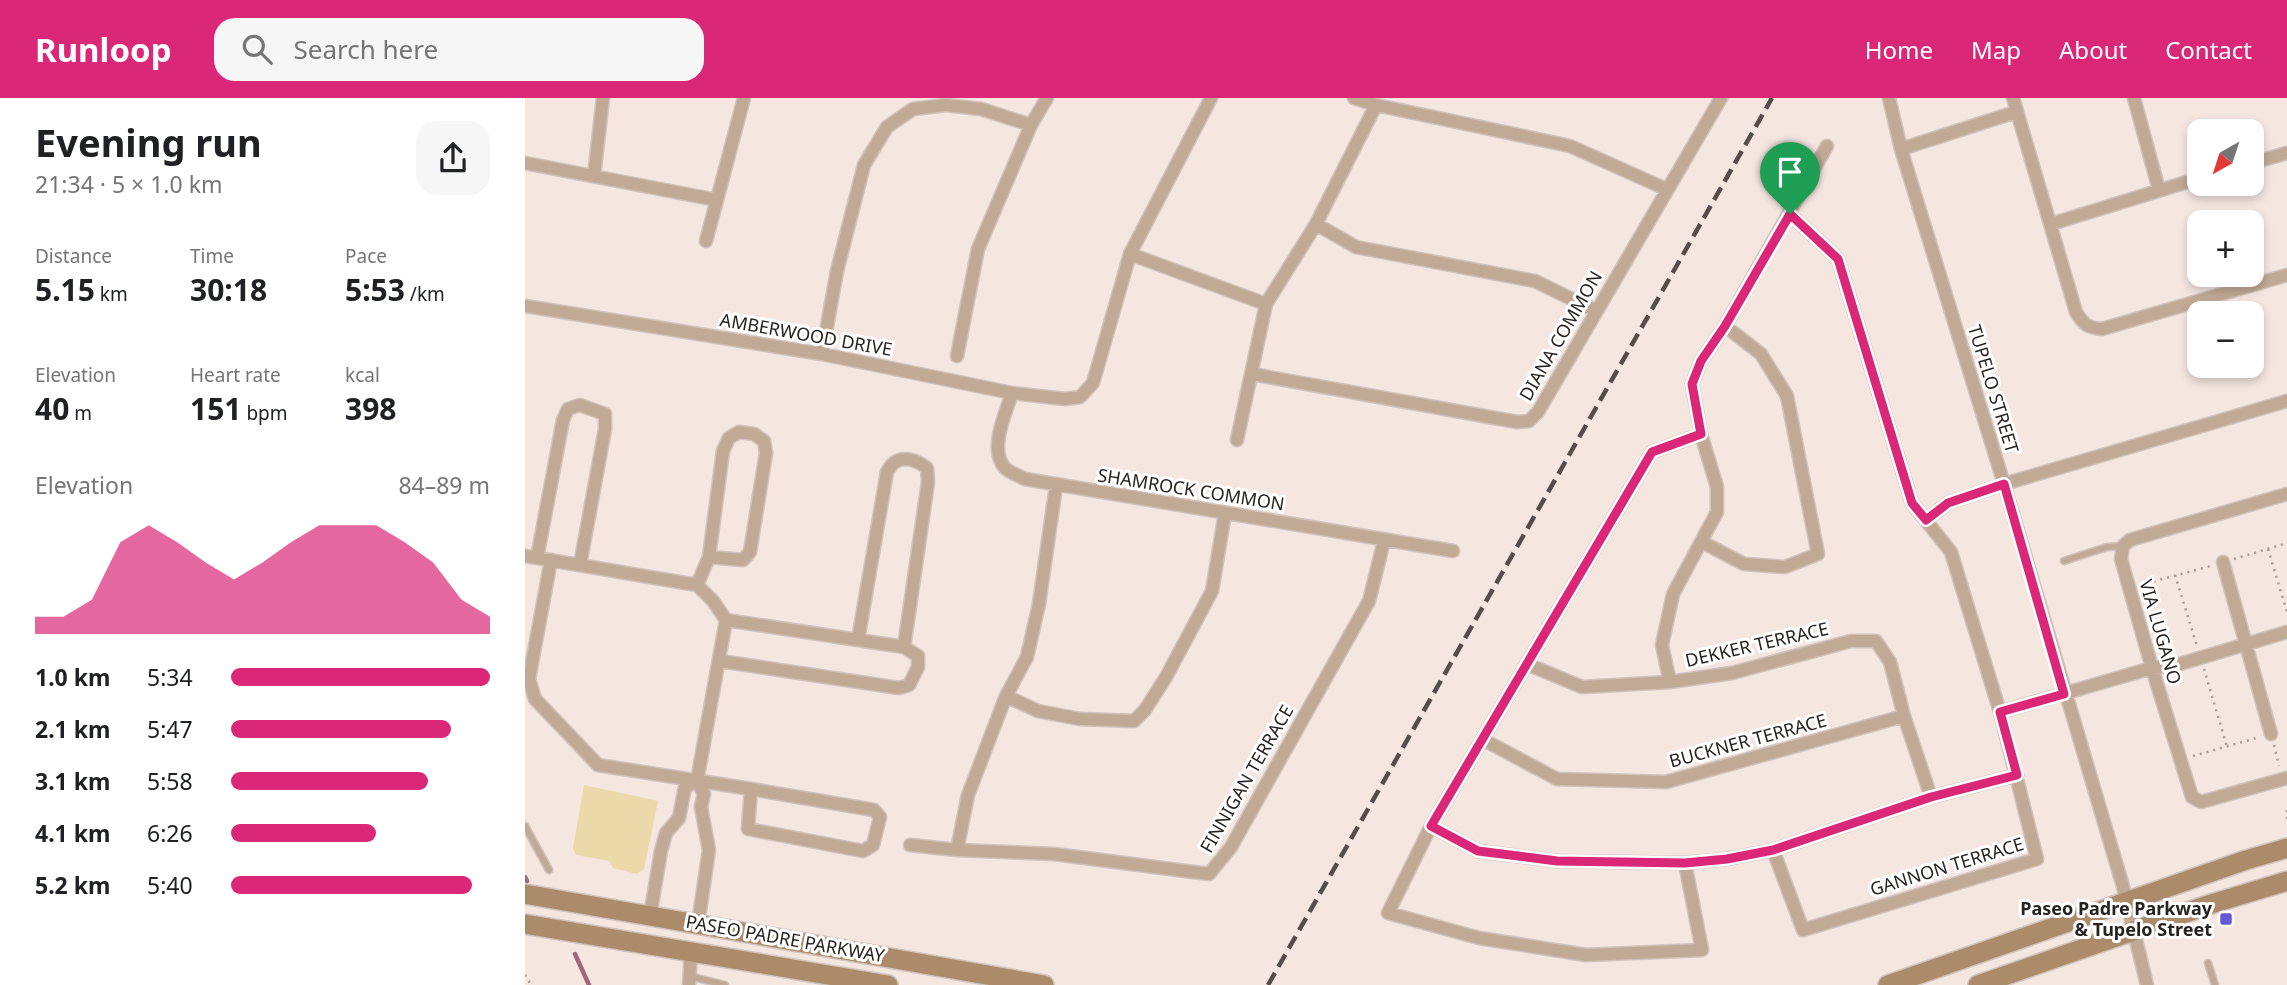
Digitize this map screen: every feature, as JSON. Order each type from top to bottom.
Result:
[{"type":"main road","points":[[1888,985],[2287,848]]},
{"type":"main road","points":[[1978,985],[2211,904],[2287,881]]},
{"type":"main road","name":"PASEO PADRE PARKWAY","points":[[525,894],[1044,985]]},
{"type":"main road","name":"PASEO PADRE PARKWAY","points":[[525,924],[888,985]]},
{"type":"street","points":[[594,176],[603,98]]},
{"type":"street","points":[[706,241],[744,98]]},
{"type":"street","points":[[957,356],[978,249],[1031,125],[1047,98]]},
{"type":"street","points":[[1211,98],[1130,254],[1266,304]]},
{"type":"street","points":[[1354,98],[1570,146],[1666,189]]},
{"type":"street","name":"DIANA COMMON","points":[[1252,374],[1517,422],[1529,421],[1538,412],[1721,98]]},
{"type":"street","name":"TUPELO STREET","points":[[1889,98],[1901,149],[2122,883],[2147,985]]},
{"type":"street","points":[[2013,98],[2076,312],[2082,323],[2090,328],[2102,329],[2287,275]]},
{"type":"street","points":[[2134,98],[2159,190]]},
{"type":"street","points":[[822,354],[837,271],[864,165],[887,127],[913,109],[946,105],[981,109],[1031,125]]},
{"type":"street","points":[[1237,440],[1266,304],[1316,224],[1376,105]]},
{"type":"street","points":[[1901,149],[2016,112]]},
{"type":"street","points":[[1670,682],[1662,645],[1673,594],[1717,512],[1717,487],[1701,434],[1692,384],[1701,361],[1725,326],[1827,146]]},
{"type":"street","points":[[2265,159],[2287,153]]},
{"type":"street","points":[[525,163],[717,200]]},
{"type":"street","points":[[2051,224],[2187,182]]},
{"type":"street","name":"GANNON TERRACE","points":[[1773,850],[1803,930],[2037,859],[2000,712],[1951,552],[1912,503],[1838,259],[1790,214]]},
{"type":"street","points":[[1316,224],[1356,247],[1535,281],[1597,311]]},
{"type":"street","name":"AMBERWOOD DRIVE","points":[[525,306],[822,354],[1012,393],[1080,397],[1093,383],[1130,254]]},
{"type":"street","points":[[1702,542],[1744,564],[1785,567],[1818,554],[1787,396],[1761,354],[1725,326]]},
{"type":"street","name":"SHAMROCK COMMON","points":[[1012,393],[999,437],[998,453],[1006,469],[1025,479],[1453,551]]},
{"type":"street","points":[[1926,520],[1948,503],[2004,484],[2287,401]]},
{"type":"street","points":[[580,565],[605,429],[605,414],[580,405],[568,409],[563,420],[538,558],[529,679],[530,703],[598,765],[751,789],[874,810],[880,817],[873,845],[863,851],[748,829],[751,789]]},
{"type":"street","points":[[697,585],[709,557],[723,451],[729,438],[739,432],[754,434],[764,441],[766,453],[750,552],[743,560],[709,557]]},
{"type":"street","points":[[1685,863],[1702,950],[1586,955],[1479,938],[1388,913],[1431,826],[1652,452],[1701,434]]},
{"type":"street","points":[[858,640],[887,472],[891,464],[902,458],[917,460],[927,468],[928,482],[904,647]]},
{"type":"street","points":[[957,850],[968,795],[1006,696],[1027,657],[1039,604],[1056,486]]},
{"type":"street","points":[[2123,546],[2130,540],[2287,494]]},
{"type":"street","points":[[1006,696],[1038,711],[1080,719],[1134,721],[1145,710],[1166,677],[1212,591],[1225,513]]},
{"type":"street","name":"FINNIGAN TERRACE","points":[[910,845],[1055,854],[1209,874],[1231,847],[1369,601],[1384,541]]},
{"type":"street","name":"VIA LUGANO","points":[[2123,546],[2121,559],[2189,790],[2198,802],[2287,778]]},
{"type":"street","points":[[538,558],[697,585],[713,601],[726,620],[697,781],[704,794],[701,807],[709,850],[698,924]]},
{"type":"street","points":[[2223,562],[2271,734]]},
{"type":"street","points":[[720,661],[899,688],[909,685],[919,667],[918,656],[904,647],[726,620]]},
{"type":"street","points":[[2000,712],[2152,668],[2173,666],[2287,632]]},
{"type":"street","name":"DEKKER TERRACE","points":[[1527,664],[1582,687],[1670,682],[1732,673],[1851,641],[1875,641],[1890,662],[1904,716]]},
{"type":"street","points":[[1904,716],[1931,797]]},
{"type":"street","name":"BUCKNER TERRACE","points":[[1482,738],[1557,779],[1666,782],[1904,716]]},
{"type":"street","points":[[1431,826],[1478,851],[1557,861],[1685,863],[1727,859],[1773,850],[1931,797],[2017,775]]},
{"type":"street","points":[[650,916],[666,833],[678,818],[685,787],[697,781]]},
{"type":"street","points":[[678,818],[703,822]]},
{"type":"street","points":[[689,981],[691,951]]},
{"type":"lane","points":[[2064,561],[2107,547],[2123,546]]},
{"type":"lane","points":[[525,827],[549,870]]},
{"type":"lane","points":[[2208,963],[2215,985]]},
{"type":"lane","points":[[689,981],[725,985]]},
{"type":"path","points":[[2130,588],[2287,543]]},
{"type":"path","points":[[2268,549],[2287,612]]},
{"type":"path","points":[[2179,760],[2271,734]]},
{"type":"path","points":[[2287,810],[2287,819]]},
{"type":"path","points":[[525,975],[531,985]]},
{"type":"shaded area","points":[[584,785],[658,801],[644,869],[637,874],[613,868],[609,861],[576,855],[573,848]]},
{"type":"waterway","points":[[525,877],[527,881]]},
{"type":"waterway","points":[[575,954],[589,985]]},
{"type":"railway","points":[[1268,985],[1772,98]]},
{"type":"place","name":"Paseo Padre Parkway & Tupelo Street","points":[[2226,919]]},
{"type":"route","points":[[1790,214],[1838,259],[1912,503],[1926,520],[1948,503],[2004,484],[2064,694],[2000,712],[2017,775],[1931,797],[1773,850],[1727,859],[1685,863],[1557,861],[1478,851],[1431,826],[1652,452],[1701,434],[1692,384],[1701,361],[1725,326],[1790,214]]}]
